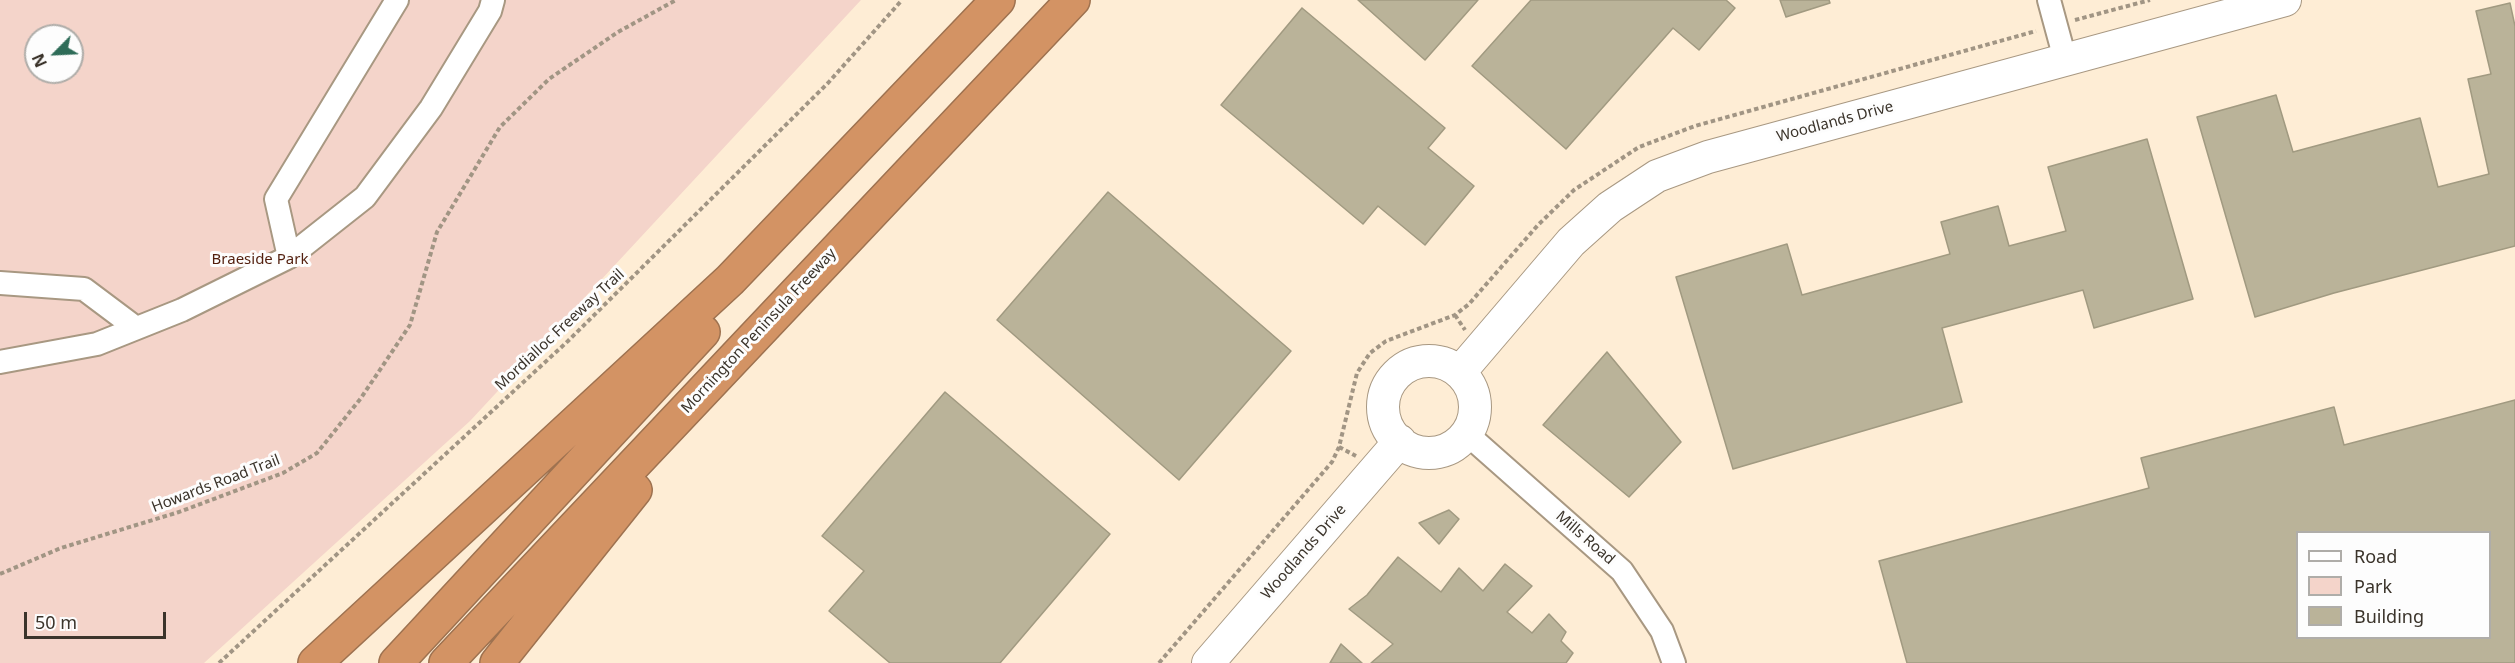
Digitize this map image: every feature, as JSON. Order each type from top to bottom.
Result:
[{"type":"highway","points":[[315,663],[730,280],[998,0]]},
{"type":"highway","points":[[396,663],[1008,0]]},
{"type":"highway","name":"Mornington Peninsula Freeway","points":[[446,663],[1073,0]]},
{"type":"highway","points":[[497,663],[784,304]]},
{"type":"street","points":[[289,257],[276,199],[397,0]]},
{"type":"street","points":[[0,362],[97,344],[182,310],[289,257],[365,197],[431,108],[490,11],[494,0]]},
{"type":"street","points":[[2049,0],[2065,59]]},
{"type":"street","name":"Woodlands Drive","points":[[1460,372],[1571,242],[1610,207],[1658,176],[1708,157],[2285,0]]},
{"type":"street","points":[[0,283],[84,290],[136,328]]},
{"type":"street","points":[[1434,361],[1448,364],[1460,372],[1474,394],[1476,409],[1467,434],[1456,445],[1430,453],[1416,451],[1392,434],[1385,420],[1383,403],[1387,388],[1395,376],[1406,367],[1418,362],[1434,361]]},
{"type":"street","name":"Mills Road","points":[[1467,434],[1622,571],[1662,631],[1674,663]]},
{"type":"street","name":"Woodlands Drive","points":[[1208,663],[1400,441]]},
{"type":"path","name":"Howards Road Trail","points":[[0,574],[61,548],[179,512],[283,473],[317,453],[361,398],[410,324],[437,232],[500,126],[549,79],[618,32],[676,0]]},
{"type":"path","name":"Mordialloc Freeway Trail","points":[[219,663],[568,341],[828,83],[902,0]]},
{"type":"path","points":[[1159,663],[1325,471],[1339,447]]},
{"type":"green space","name":"Braeside Park","points":[[0,0],[861,0],[470,421],[204,663],[0,663]]},
{"type":"building","points":[[1358,0],[1478,0],[1425,60]]},
{"type":"building","points":[[1531,0],[1726,0],[1735,8],[1699,50],[1673,28],[1566,149],[1472,66]]},
{"type":"building","points":[[1780,0],[1829,0],[1830,3],[1786,17]]},
{"type":"building","points":[[2510,3],[2515,26],[2515,246],[2334,293],[2255,317],[2197,117],[2276,95],[2293,152],[2420,118],[2438,187],[2489,174],[2468,79],[2491,74],[2476,11]]},
{"type":"building","points":[[1302,8],[1445,128],[1428,148],[1474,186],[1425,245],[1378,206],[1363,224],[1221,105]]},
{"type":"building","points":[[2147,139],[2193,299],[2094,328],[2083,290],[1942,328],[1962,402],[1733,469],[1676,277],[1787,244],[1802,295],[1950,254],[1941,222],[1998,206],[2009,246],[2066,231],[2048,167]]},
{"type":"building","points":[[1108,192],[1291,351],[1179,480],[997,320]]},
{"type":"building","points":[[1607,352],[1681,442],[1629,497],[1543,425]]},
{"type":"building","points":[[945,392],[1110,534],[1000,663],[890,663],[829,611],[864,571],[822,536]]},
{"type":"building","points":[[2515,400],[2515,663],[1907,663],[1879,561],[2149,488],[2141,458],[2334,407],[2344,445]]},
{"type":"building","points":[[1449,510],[1459,519],[1439,544],[1419,523]]},
{"type":"building","points":[[1398,557],[1441,592],[1459,568],[1483,591],[1505,564],[1532,586],[1507,612],[1532,633],[1549,614],[1566,632],[1561,641],[1573,653],[1566,663],[1371,663],[1393,644],[1349,609],[1367,595]]},
{"type":"building","points":[[1341,644],[1362,663],[1330,663]]}]
